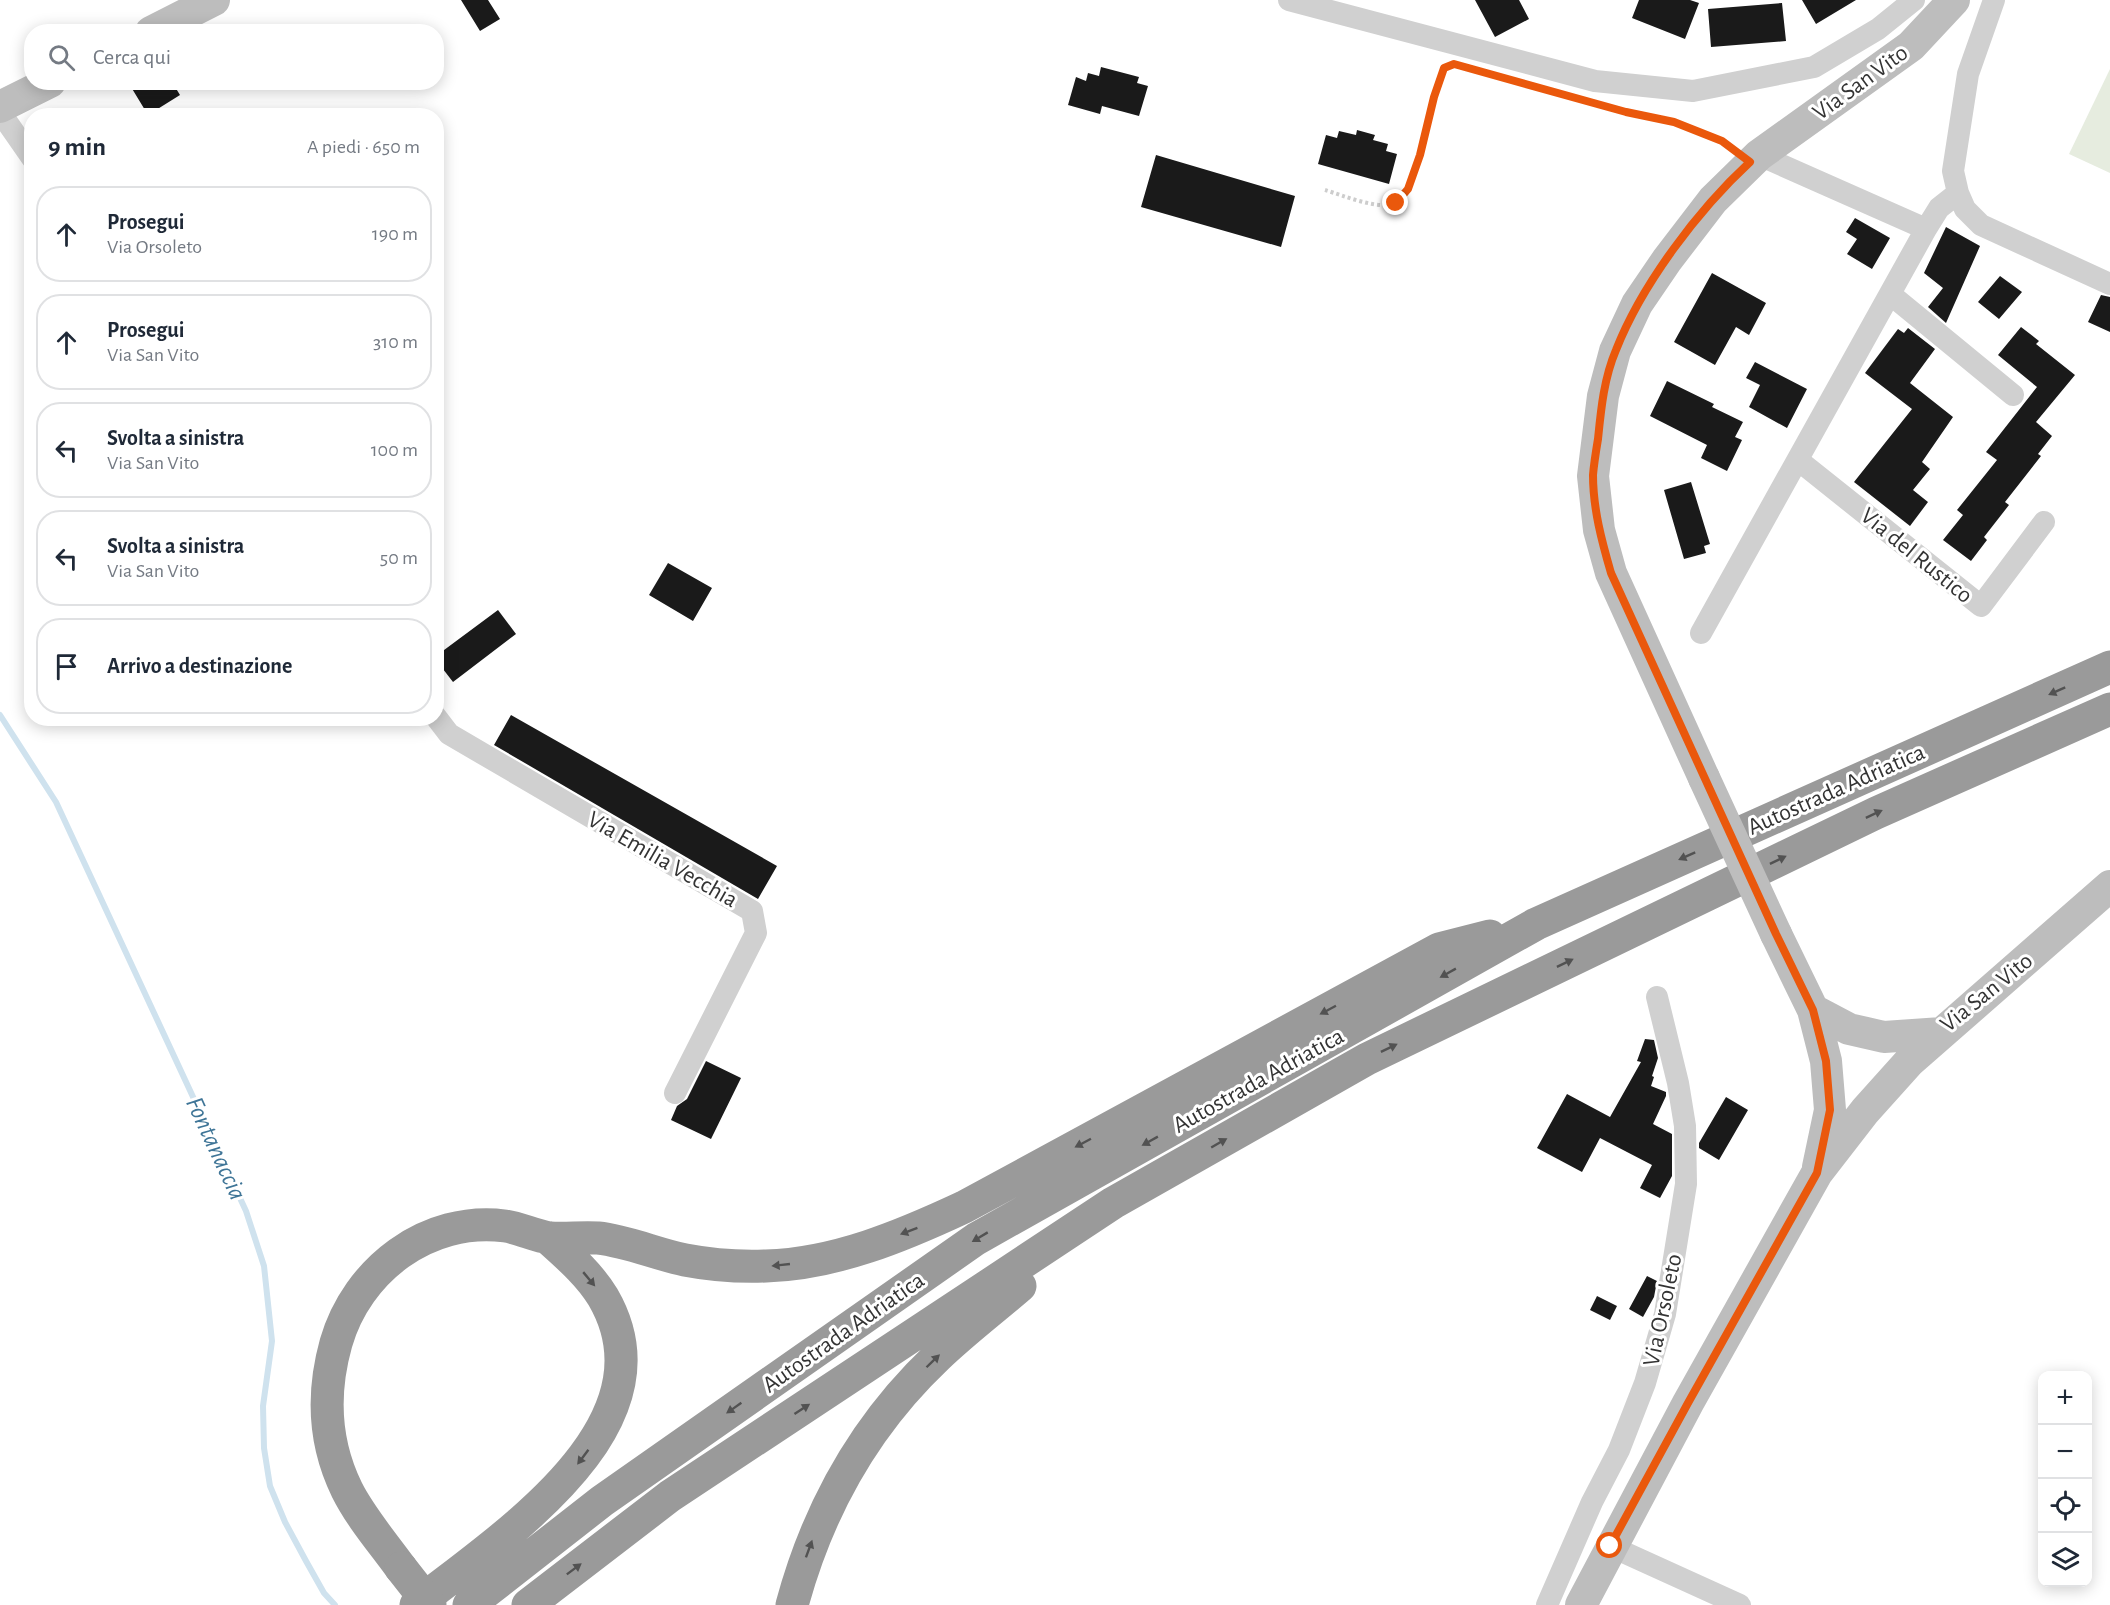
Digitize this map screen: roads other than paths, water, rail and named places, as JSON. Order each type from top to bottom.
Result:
[{"type":"highway","name":"Autostrada Adriatica","points":[[469,1605],[602,1501],[976,1239],[1536,924],[2110,667]]},
{"type":"highway","name":"Autostrada Adriatica","points":[[528,1605],[670,1496],[1113,1203],[1367,1059],[1876,813],[2110,709]]},
{"type":"highway","points":[[430,1605],[401,1568],[348,1491],[339,1469],[328,1424],[326,1400],[328,1378],[347,1312],[359,1293],[396,1254],[445,1231],[480,1225],[504,1226],[548,1238],[599,1238],[686,1260],[748,1266],[812,1261],[875,1244],[912,1231],[964,1207],[1439,949],[1536,924]]},
{"type":"highway","points":[[792,1605],[816,1529],[844,1473],[878,1422],[907,1387],[938,1356],[1113,1203]]},
{"type":"highway","points":[[416,1605],[546,1499],[581,1460],[597,1438],[615,1397],[621,1365],[620,1346],[610,1311],[588,1276],[548,1238]]},
{"type":"street","points":[[167,24],[214,0]]},
{"type":"street","points":[[1289,0],[1595,81],[1693,91],[1814,67],[1878,29],[1914,0]]},
{"type":"street","name":"Via San Vito","points":[[1954,0],[1911,46],[1755,158],[1713,200],[1637,304],[1615,351],[1603,396],[1593,476],[1599,530],[1611,573],[1813,1010],[1849,1029],[1884,1037],[1942,1033],[2110,886]]},
{"type":"street","points":[[1995,0],[1968,74],[1953,171],[1958,193],[1965,209],[1981,225],[2110,284]]},
{"type":"street","points":[[1986,22],[2005,0]]},
{"type":"street","points":[[0,107],[34,90]]},
{"type":"street","points":[[0,112],[24,146]]},
{"type":"street","points":[[1755,158],[1926,229]]},
{"type":"street","points":[[1701,633],[1926,229],[1939,208],[1958,193]]},
{"type":"street","points":[[1890,294],[2013,395]]},
{"type":"street","name":"Via del Rustico","points":[[1798,460],[1981,606],[2044,522]]},
{"type":"street","name":"Via Emilia Vecchia","points":[[443,726],[449,734],[752,911],[756,933],[675,1093]]},
{"type":"street","name":"Via Orsoleto","points":[[1547,1605],[1592,1502],[1619,1450],[1646,1383],[1665,1314],[1686,1184],[1686,1149],[1678,1083],[1657,997]]},
{"type":"street","points":[[1813,1010],[1826,1061],[1830,1110],[1817,1173]]},
{"type":"street","points":[[1581,1605],[1610,1546],[1688,1403],[1817,1173],[1865,1111],[1909,1062],[1942,1033]]},
{"type":"street","points":[[1610,1546],[1740,1605]]},
{"type":"waterway","name":"Fontanaccia","points":[[0,715],[56,802],[246,1211],[264,1266],[272,1341],[263,1406],[264,1448],[270,1486],[285,1522],[306,1561],[324,1593],[335,1605]]}]
